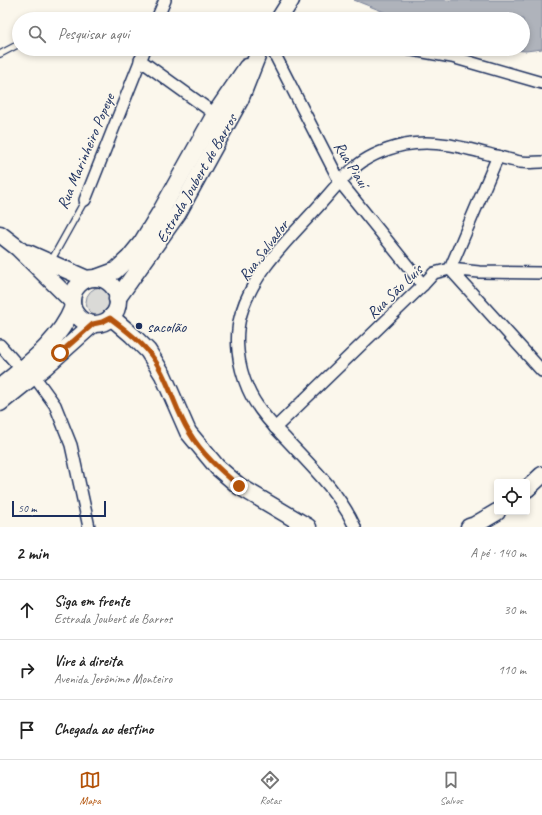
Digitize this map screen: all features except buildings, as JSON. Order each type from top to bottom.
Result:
[{"type":"main road","name":"Estrada Joubert de Barros","points":[[91,279],[115,271],[129,258],[142,242],[168,199],[215,114],[255,56]]},
{"type":"main road","name":"Estrada Joubert de Barros","points":[[117,299],[178,213],[240,100],[257,56]]},
{"type":"main road","points":[[0,234],[18,248],[72,304],[77,315],[84,321],[93,324]]},
{"type":"main road","points":[[0,387],[27,373],[93,324],[110,318],[117,306],[116,292],[111,285],[104,280],[91,279],[50,263],[18,248]]},
{"type":"main road","points":[[0,403],[27,373],[38,356],[61,330],[68,318],[76,288],[79,284],[91,279]]},
{"type":"main road","points":[[110,318],[132,334],[148,351],[163,375],[188,432],[217,467],[239,486],[308,527]]},
{"type":"main road","points":[[530,486],[542,475]]},
{"type":"main road","points":[[469,527],[476,525],[494,514]]},
{"type":"street","points":[[160,12],[165,0]]},
{"type":"street","name":"Rua Marinheiro Popeye","points":[[85,200],[142,56]]},
{"type":"street","name":"Rua Piauí","points":[[276,56],[340,182],[423,285]]},
{"type":"street","points":[[446,56],[542,83]]},
{"type":"street","points":[[140,60],[215,114]]},
{"type":"street","name":"Rua Salvador","points":[[354,527],[342,504],[328,484],[275,428],[248,390],[240,364],[237,334],[241,314],[248,296],[258,277],[275,255],[353,168],[386,149],[406,144],[424,142],[442,143],[521,162],[542,162]]},
{"type":"street","points":[[450,269],[498,156]]},
{"type":"street","points":[[450,269],[479,272],[542,272]]},
{"type":"street","points":[[450,269],[542,371]]},
{"type":"street","name":"Rua São Luís","points":[[275,428],[434,273],[450,269]]},
{"type":"street","points":[[0,345],[55,405],[72,445],[89,527]]},
{"type":"lane","points":[[0,54],[12,48]]},
{"type":"lane","name":"Rua Marinheiro Popeye","points":[[50,263],[85,200]]},
{"type":"shaded area","points":[[354,0],[542,0],[542,49],[530,50],[530,12],[384,12]]},
{"type":"shaded area","points":[[101,287],[107,288],[115,296],[115,308],[107,316],[101,317],[95,316],[87,308],[86,302],[87,296],[95,288]]},
{"type":"place","name":"sacolão","points":[[139,326]]},
{"type":"route","points":[[60,353],[93,324],[110,318],[132,334],[148,351],[163,375],[188,432],[217,467],[239,486]]}]
